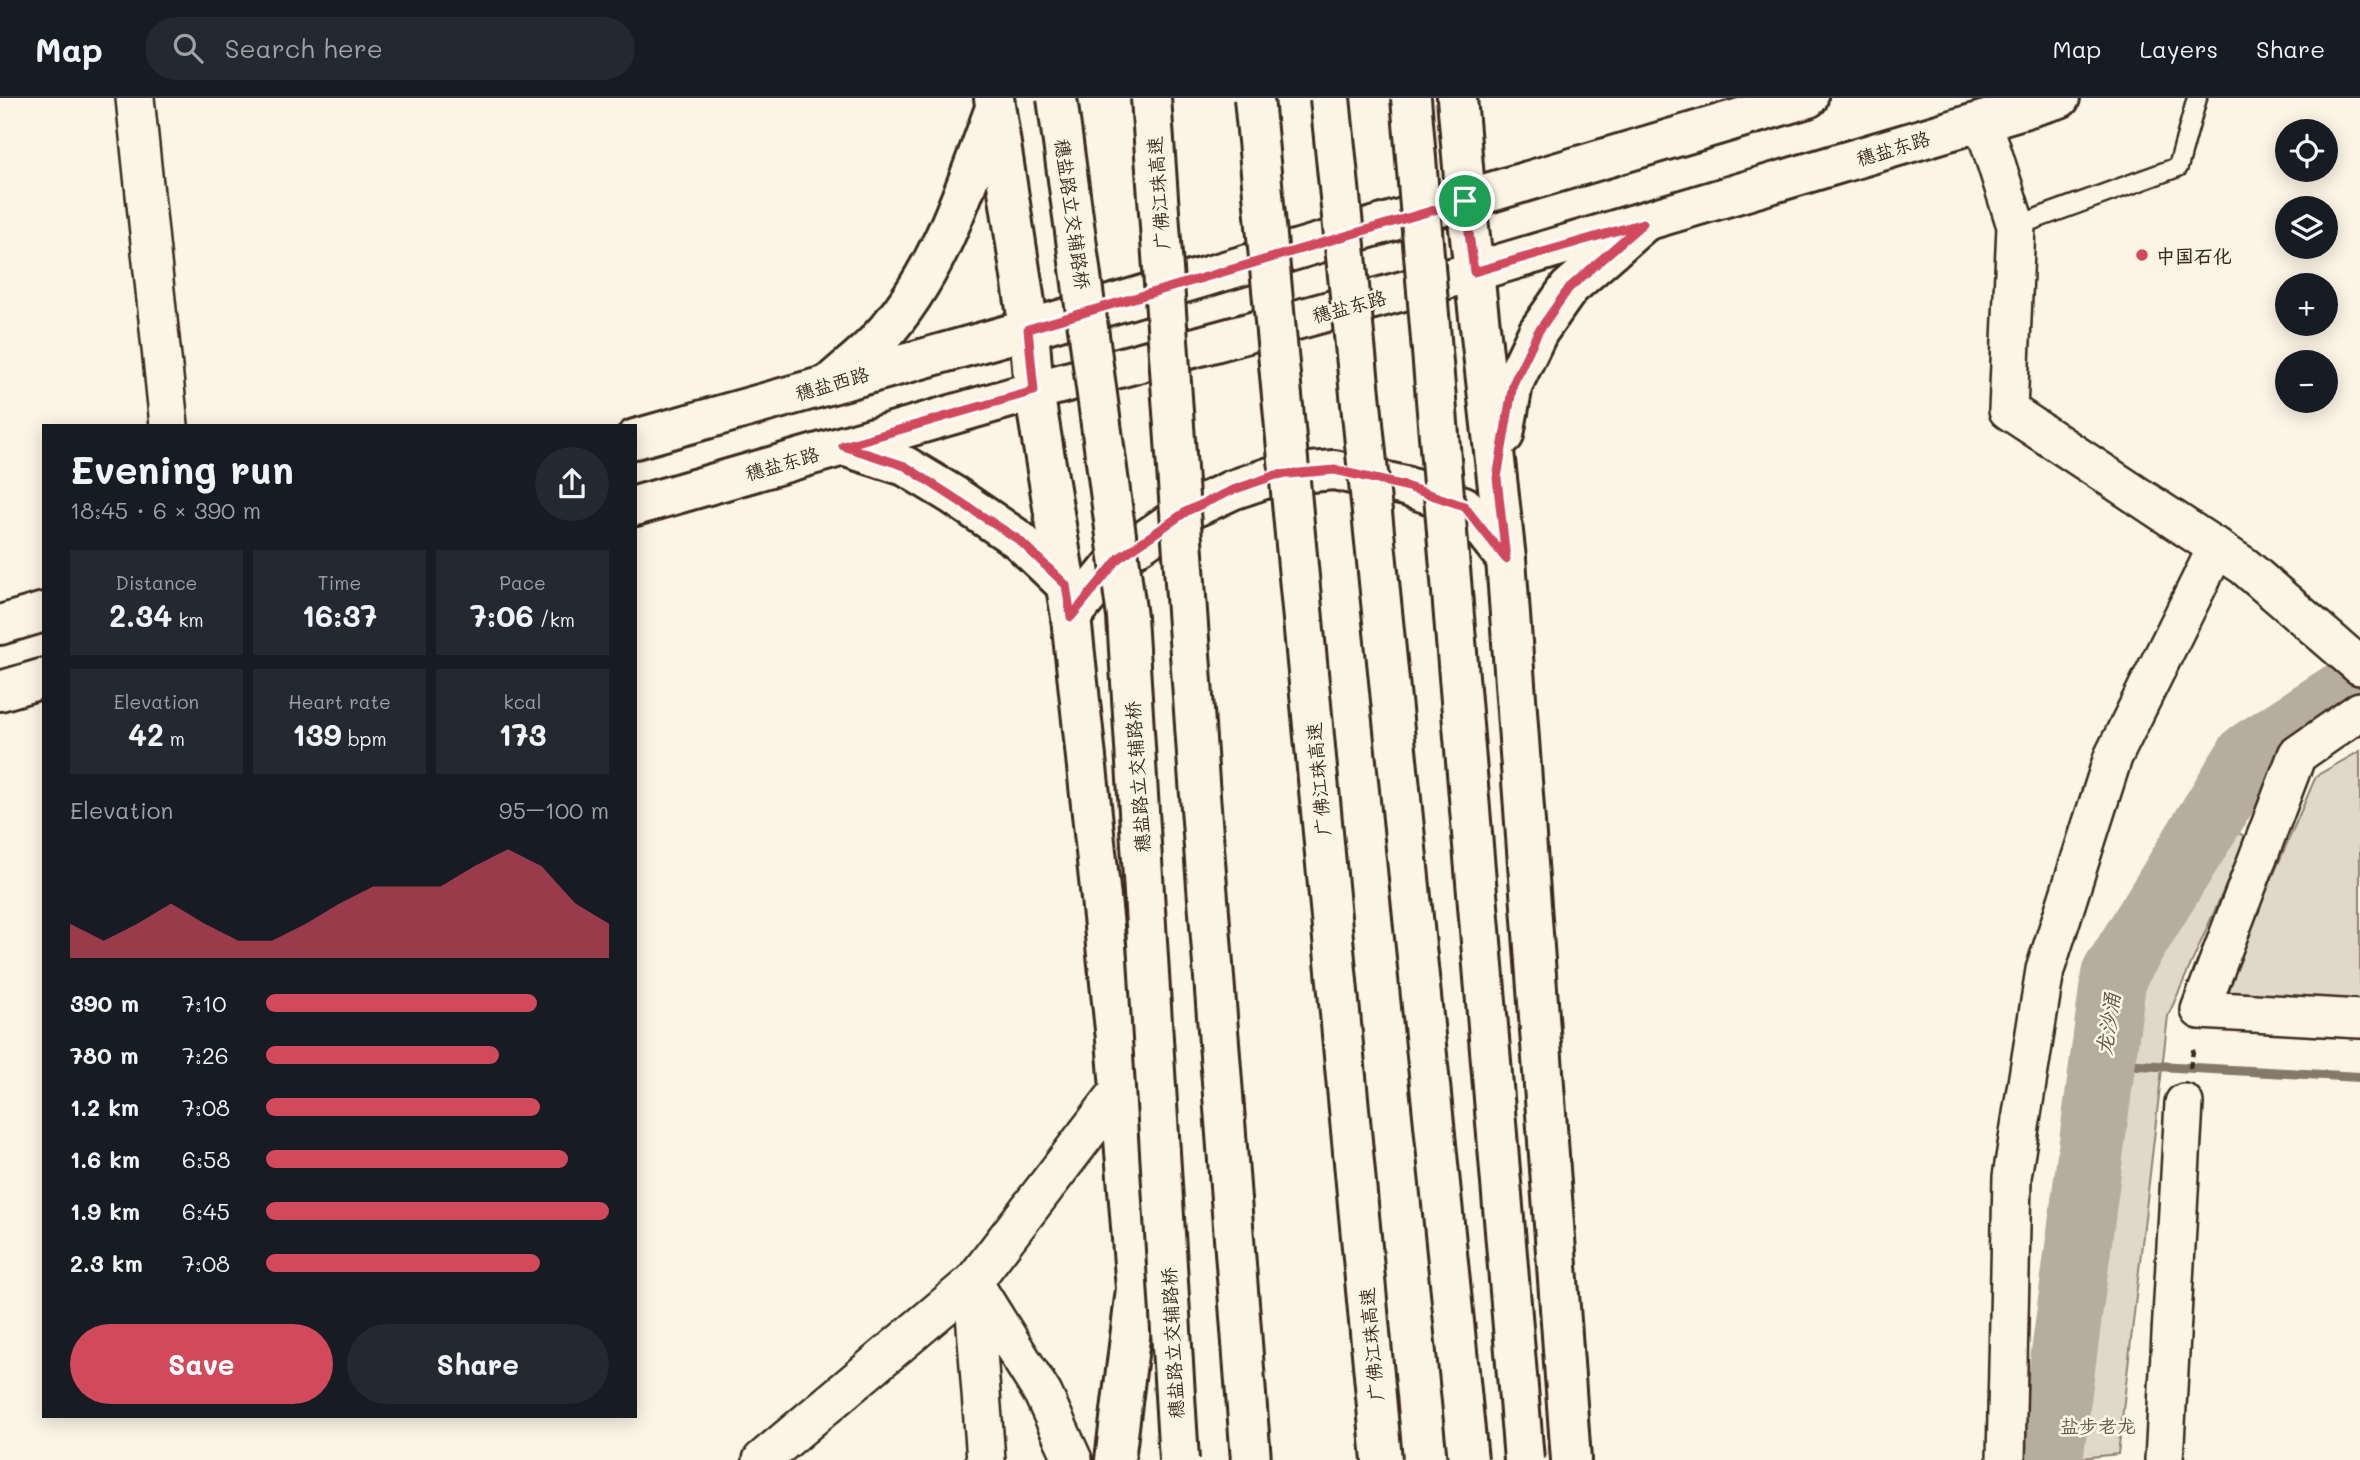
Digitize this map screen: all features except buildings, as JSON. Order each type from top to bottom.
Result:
[{"type":"main road","name":"穗盐路立交辅路桥","points":[[1057,98],[1126,617],[1179,1460]]},
{"type":"main road","name":"广佛江珠高速","points":[[1151,98],[1198,768],[1251,1460]]},
{"type":"main road","name":"广佛江珠高速","points":[[1254,98],[1382,1460]]},
{"type":"main road","points":[[1330,98],[1468,1460]]},
{"type":"main road","points":[[1411,98],[1524,1460]]},
{"type":"main road","points":[[1457,98],[1465,201],[1506,559],[1571,1460]]},
{"type":"main road","points":[[1028,329],[1808,98]]},
{"type":"main road","name":"穗盐东路","points":[[637,505],[1034,391],[1474,272],[2060,98]]},
{"type":"main road","points":[[995,102],[1028,329],[1034,391],[1068,601],[1120,1090],[1136,1289],[1115,1460]]},
{"type":"main road","points":[[831,383],[879,339],[919,285],[950,227],[995,102]]},
{"type":"main road","points":[[1497,478],[1513,384],[1538,332],[1569,288],[1643,223]]},
{"type":"main road","name":"穗盐西路","points":[[637,438],[1028,329]]},
{"type":"main road","points":[[843,446],[905,466],[1019,540],[1068,601]]},
{"type":"main road","points":[[1068,601],[1119,558],[1187,511],[1233,490],[1276,475],[1335,470],[1405,486],[1464,506],[1506,559]]},
{"type":"main road","points":[[0,625],[42,613]]},
{"type":"main road","points":[[0,691],[42,679]]},
{"type":"street","points":[[135,98],[169,424]]},
{"type":"street","points":[[1983,122],[2016,226],[2008,410],[2217,547],[2267,585],[2360,666]]},
{"type":"street","points":[[2006,1460],[2012,1177],[2045,970],[2113,757],[2217,547]]},
{"type":"street","points":[[2360,711],[2297,755],[2200,1010],[2360,1019]]},
{"type":"street","points":[[762,1460],[973,1282],[1120,1090]]},
{"type":"street","points":[[2164,1460],[2184,1103]]},
{"type":"street","points":[[973,1282],[986,1460]]},
{"type":"street","points":[[973,1282],[1043,1394],[1073,1460]]},
{"type":"lane","points":[[2016,226],[2178,167],[2197,98]]},
{"type":"path","points":[[2184,1103],[2200,1010]]},
{"type":"green space","points":[[2360,751],[2360,1002],[2223,992],[2316,776]]},
{"type":"green space","name":"盐步老龙","points":[[2224,824],[2247,838],[2168,1016],[2118,1454],[2071,1459],[2123,1013]]},
{"type":"waterway","name":"龙沙涌","points":[[2050,1460],[2114,975],[2249,755],[2360,683]]},
{"type":"waterway","points":[[2102,1063],[2360,1077]]},
{"type":"place","name":"中国石化","points":[[2142,255]]},
{"type":"route","points":[[1465,201],[1474,272],[1643,223],[1569,288],[1538,332],[1513,384],[1497,478],[1506,559],[1464,506],[1405,486],[1335,470],[1276,475],[1233,490],[1187,511],[1119,558],[1071,617],[1066,585],[1019,540],[905,466],[843,446],[1034,391],[1028,329],[1465,201]]}]
